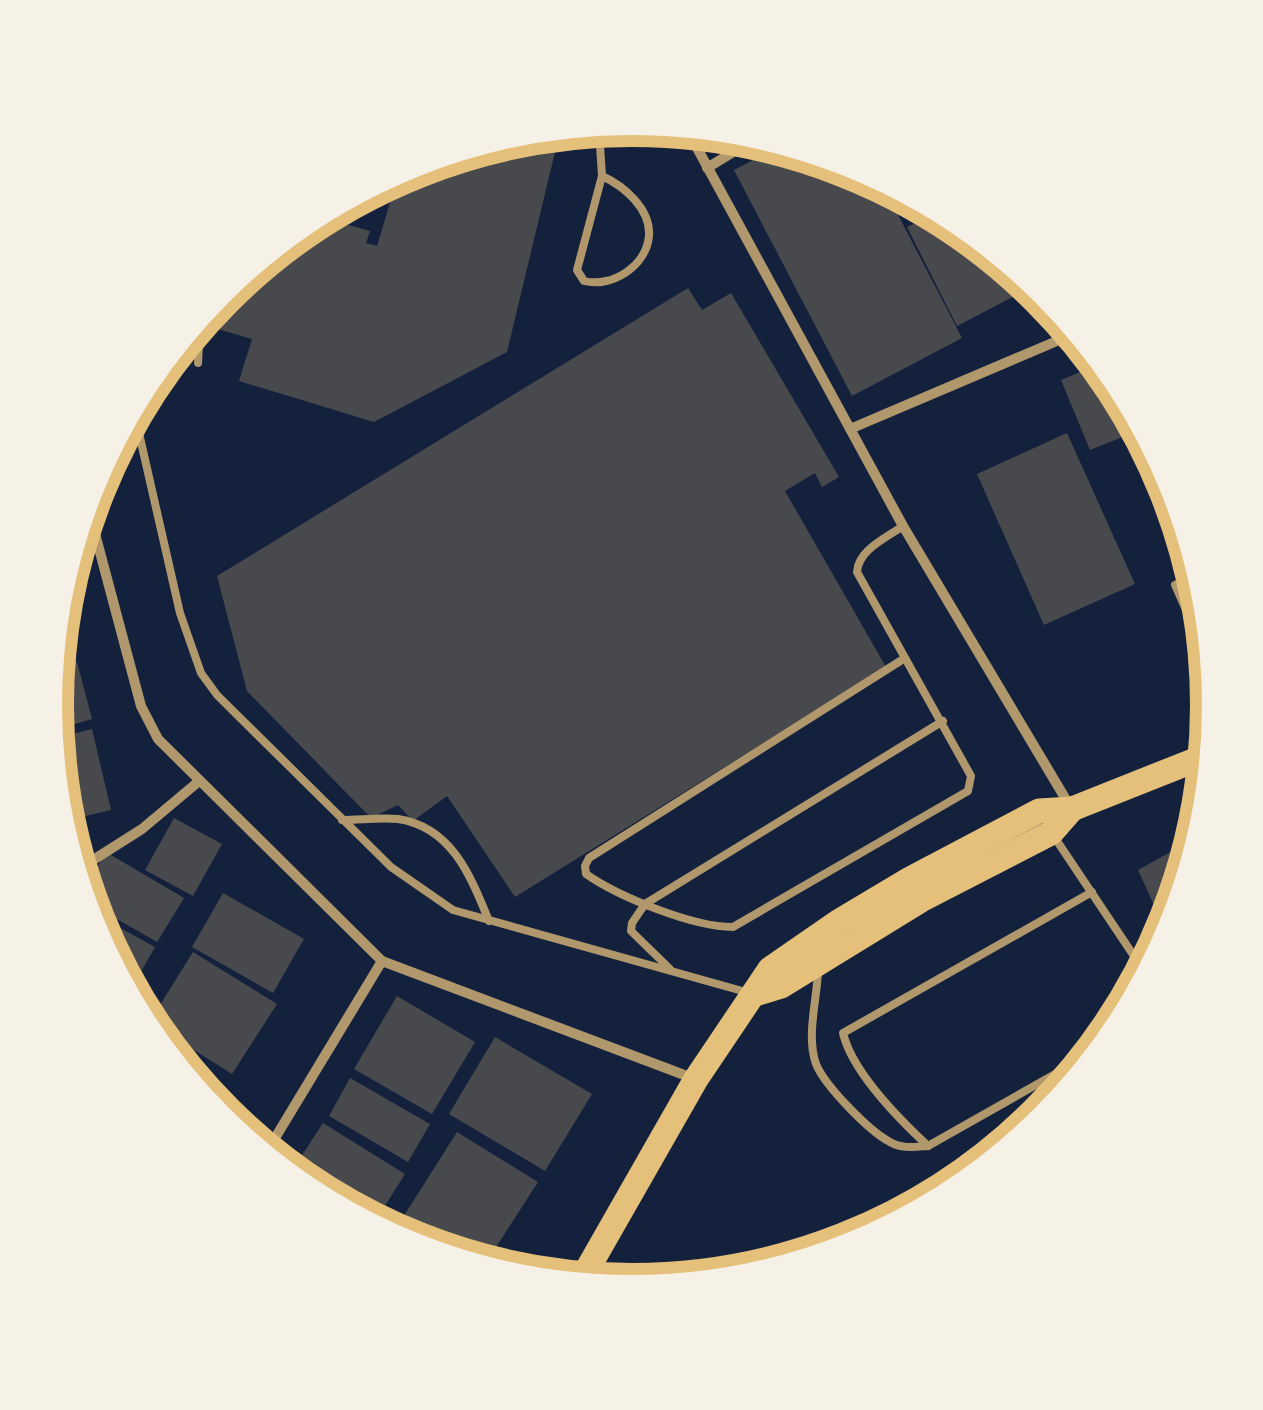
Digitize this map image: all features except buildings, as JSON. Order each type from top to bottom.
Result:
[{"type":"main road","points":[[589,1267],[696,1080],[770,969],[910,878],[1039,811],[1072,809],[1192,761]]},
{"type":"main road","points":[[755,994],[782,986],[921,900],[1052,832],[1072,809]]},
{"type":"street","points":[[695,145],[903,526],[1072,809]]},
{"type":"street","points":[[707,168],[735,151]]},
{"type":"street","points":[[850,429],[1061,340]]},
{"type":"street","points":[[95,532],[141,706],[158,740],[382,961],[696,1080]]},
{"type":"street","points":[[90,861],[142,829],[198,782]]},
{"type":"street","points":[[274,1140],[382,961]]},
{"type":"lane","points":[[600,142],[602,176],[578,270],[584,281],[594,284],[621,276],[642,256],[649,236],[645,217],[632,195],[602,176]]},
{"type":"lane","points":[[198,363],[199,343]]},
{"type":"lane","points":[[139,431],[180,613],[201,673],[217,695],[392,868],[453,910],[755,994]]},
{"type":"lane","points":[[903,526],[864,554],[856,566],[860,582],[906,658],[942,721],[971,776],[970,788],[733,927],[644,904],[586,874],[584,866],[589,858],[906,658]]},
{"type":"lane","points":[[1182,582],[1174,585],[1189,617]]},
{"type":"lane","points":[[671,970],[631,931],[644,904],[942,721]]},
{"type":"lane","points":[[341,820],[400,820],[430,830],[461,861],[489,921]]},
{"type":"lane","points":[[1052,832],[1135,958]]},
{"type":"lane","points":[[928,1146],[895,1115],[873,1087],[844,1041],[844,1030],[1092,892]]},
{"type":"lane","points":[[818,962],[812,1041],[816,1064],[831,1088],[888,1142],[906,1148],[928,1146],[1061,1071]]}]
